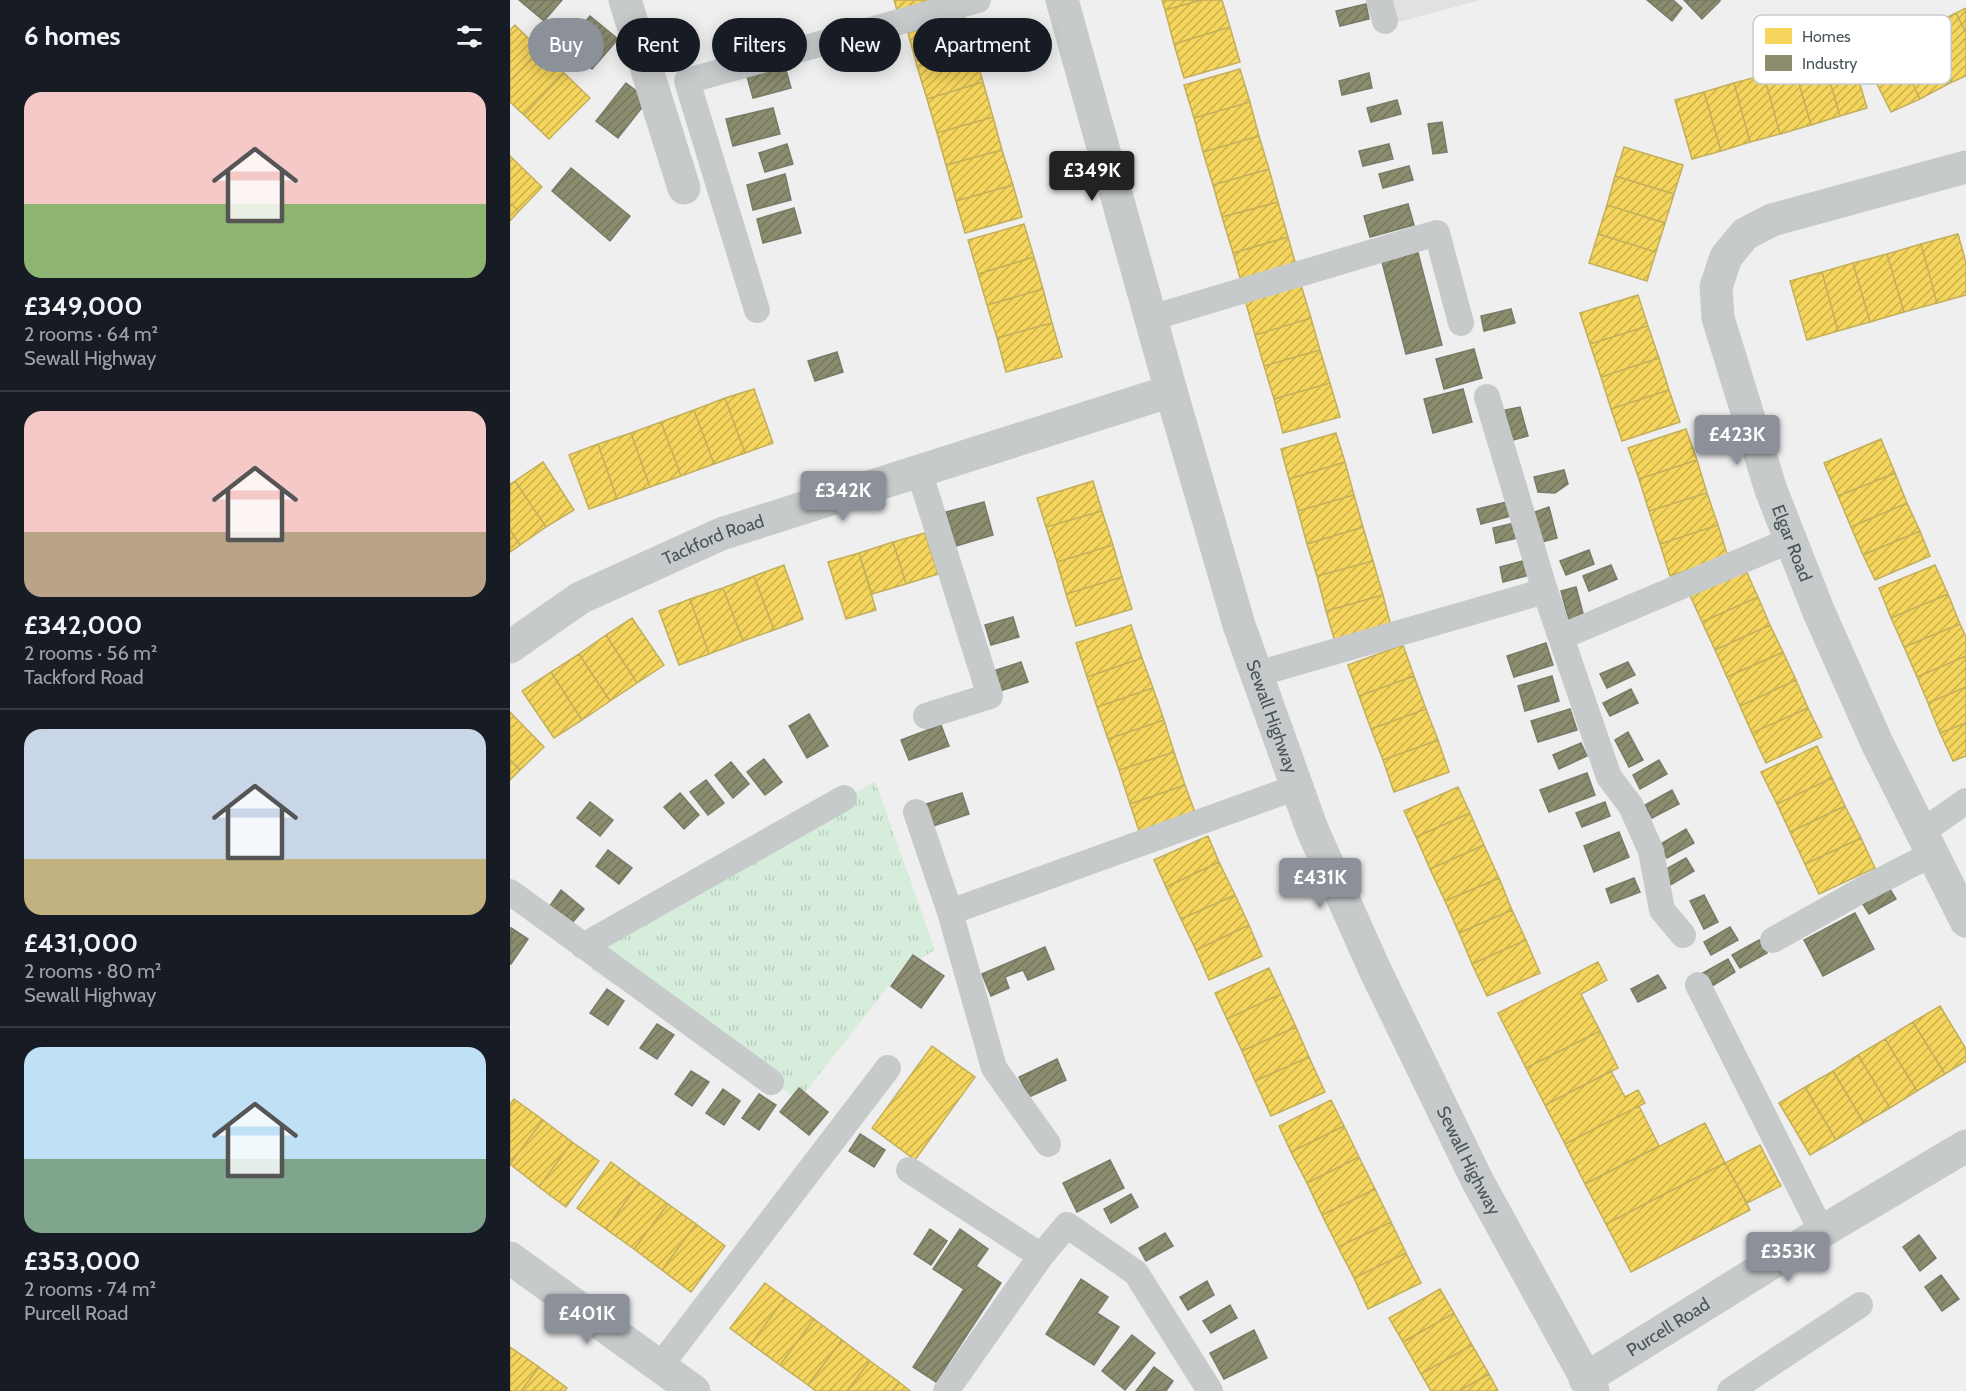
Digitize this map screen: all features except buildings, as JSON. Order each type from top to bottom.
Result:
[{"type":"street","points":[[625,0],[684,188]]},
{"type":"street","name":"Sewall Highway","points":[[1062,0],[1239,625],[1312,829],[1375,970],[1477,1180],[1589,1385]]},
{"type":"street","name":"Elgar Road","points":[[1966,166],[1772,220],[1745,234],[1726,257],[1716,287],[1718,318],[1771,490],[1818,610],[1877,743],[1966,921]]},
{"type":"street","name":"Tackford Road","points":[[510,647],[580,598],[721,534],[1171,391]]},
{"type":"street","name":"Purcell Road","points":[[1589,1385],[1822,1232],[1966,1146]]},
{"type":"street","points":[[510,1258],[694,1391]]},
{"type":"lane","points":[[757,310],[687,81],[978,0]]},
{"type":"lane","points":[[1151,318],[1437,233],[1461,323]]},
{"type":"lane","points":[[1487,397],[1545,591],[1609,777],[1631,806],[1651,851],[1662,910],[1683,935]]},
{"type":"lane","points":[[919,471],[990,696],[926,716]]},
{"type":"lane","points":[[1561,637],[1791,540]]},
{"type":"lane","points":[[1257,674],[1545,591]]},
{"type":"lane","points":[[950,912],[1297,787]]},
{"type":"lane","points":[[583,946],[844,798]]},
{"type":"lane","points":[[1773,940],[1860,891],[1927,843],[1966,801]]},
{"type":"lane","points":[[916,812],[950,912],[994,1068],[1048,1144]]},
{"type":"lane","points":[[510,892],[771,1083]]},
{"type":"lane","points":[[1698,985],[1822,1232]]},
{"type":"lane","points":[[660,1366],[888,1068]]},
{"type":"lane","points":[[909,1170],[1041,1256]]},
{"type":"lane","points":[[946,1391],[1041,1256],[1066,1225],[1136,1273],[1210,1391]]},
{"type":"lane","points":[[1730,1391],[1860,1305]]},
{"type":"shaded area","points":[[1388,0],[1480,0],[1395,23]]},
{"type":"green space","points":[[875,781],[935,950],[901,970],[799,1100],[593,971],[587,947]]}]
